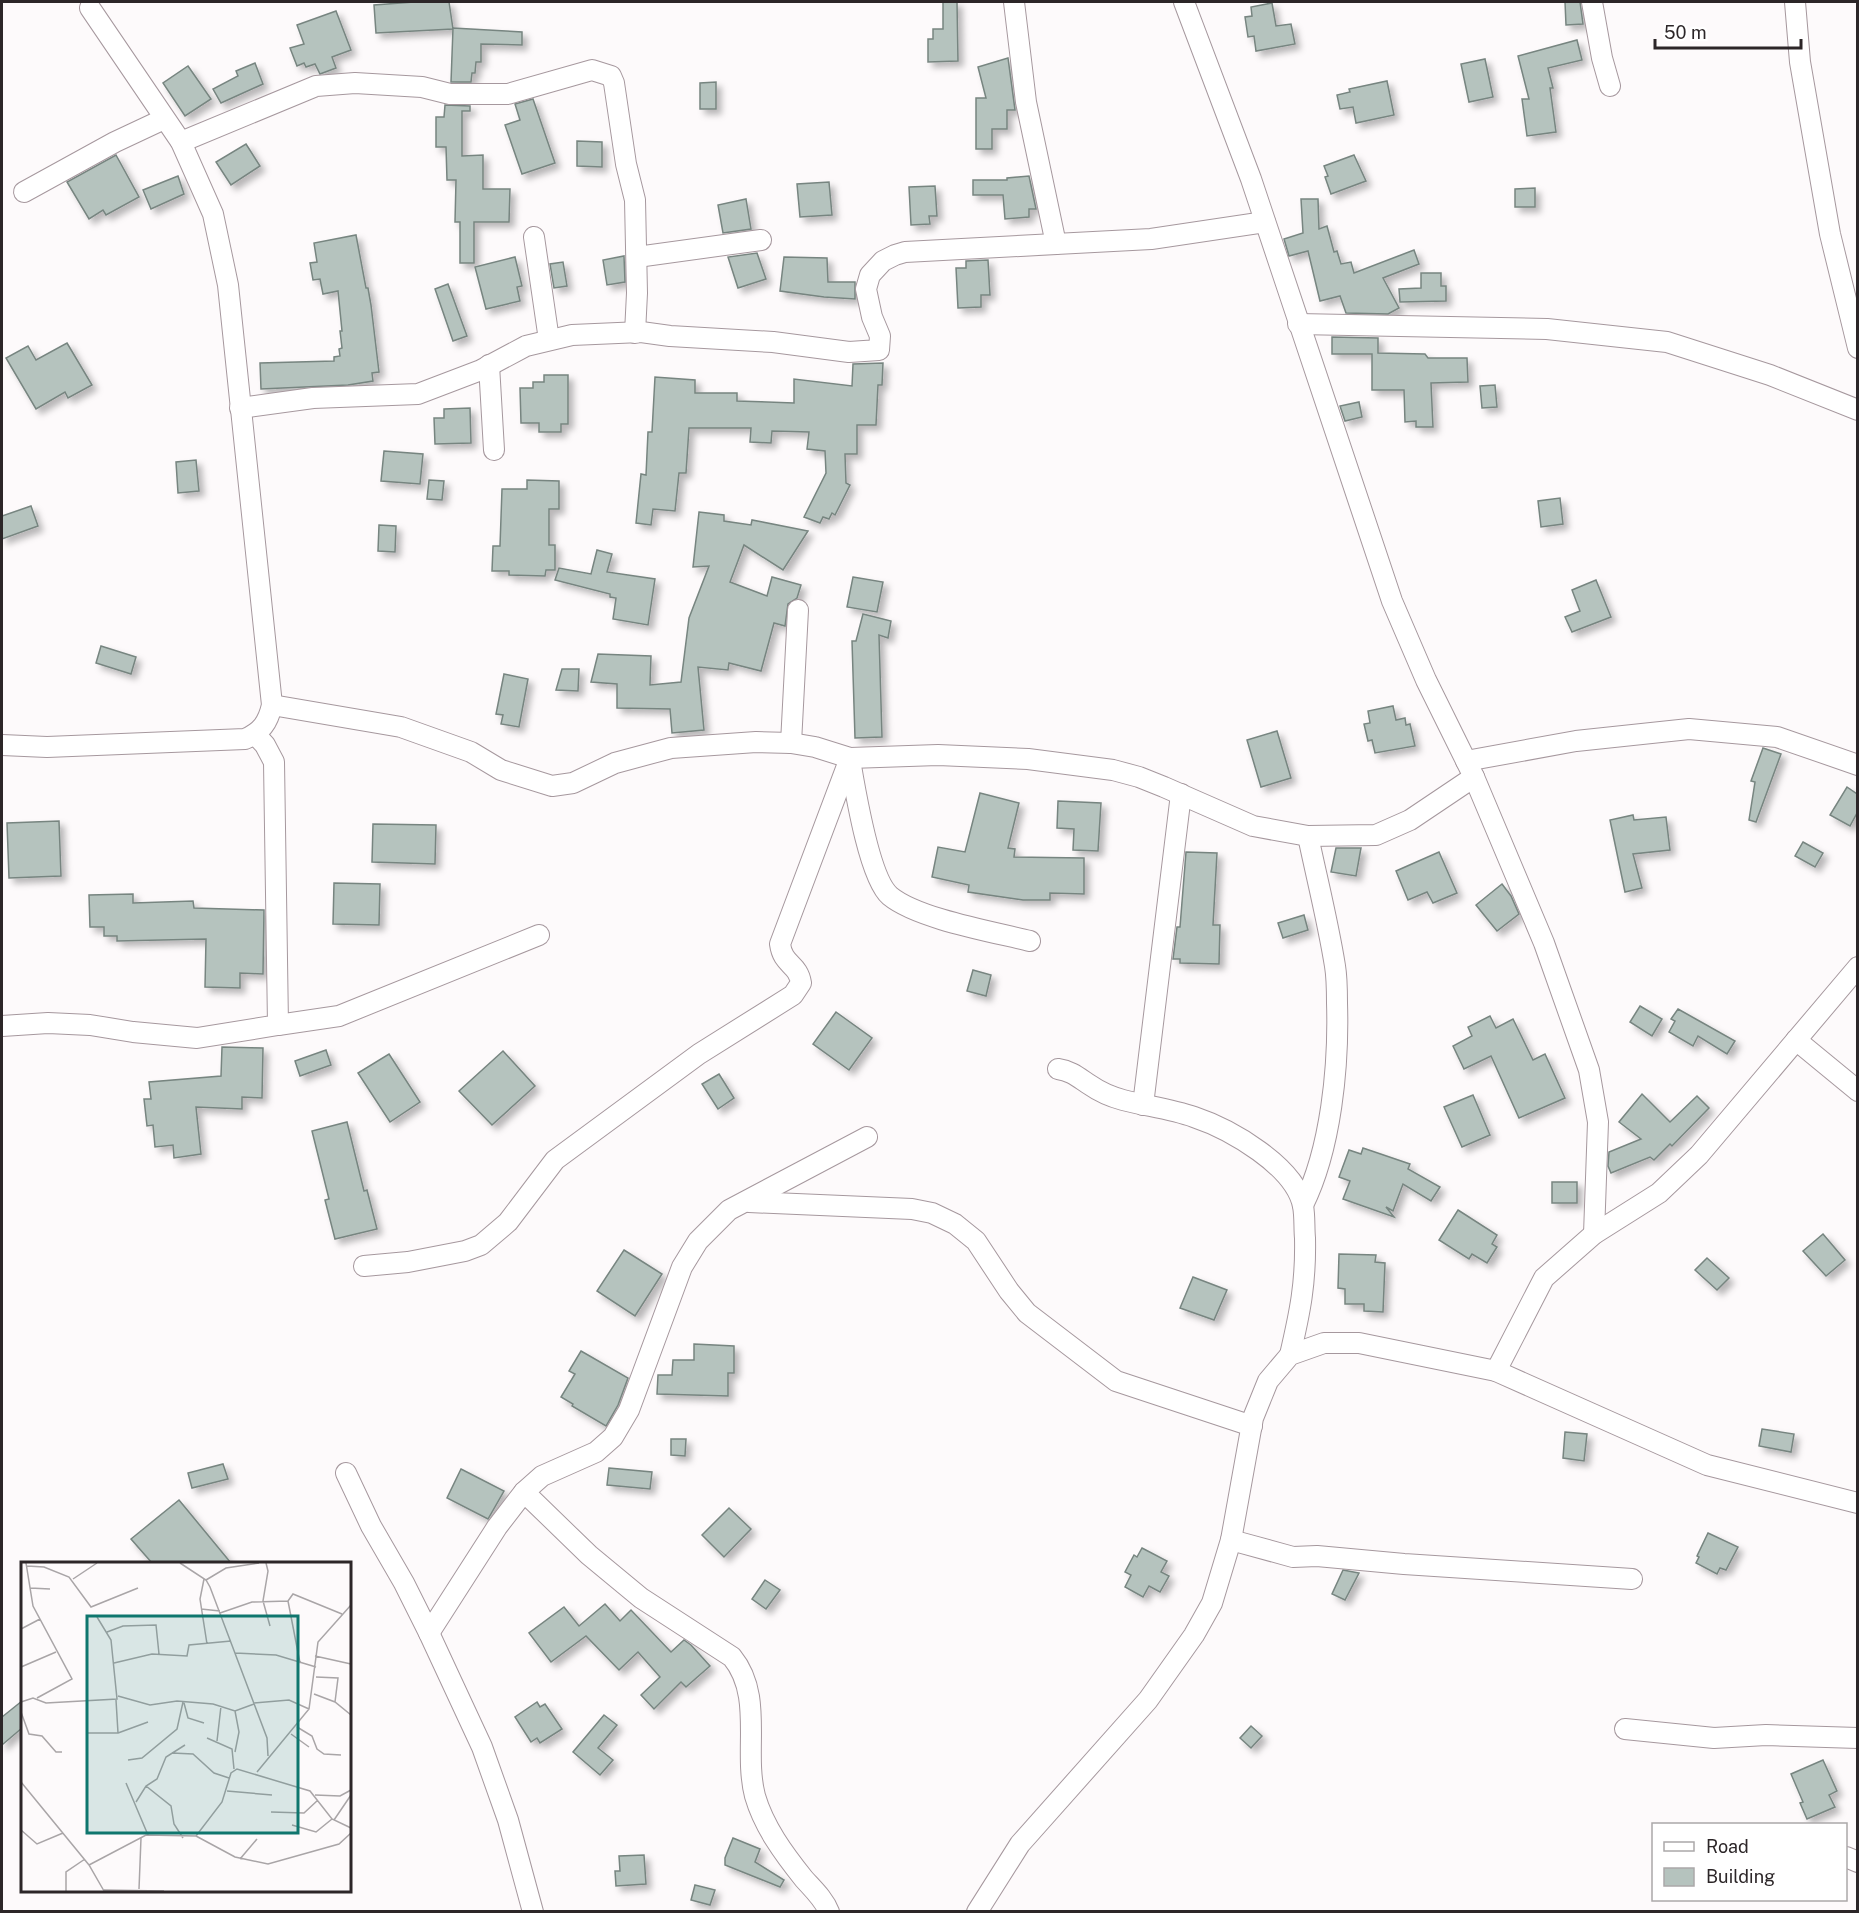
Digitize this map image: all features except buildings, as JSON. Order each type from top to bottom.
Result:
[{"type":"street","points":[[1014,2],[1026,102],[1056,244]]},
{"type":"street","points":[[1184,2],[1251,179],[1392,601],[1426,680],[1470,769],[1544,943],[1589,1070],[1598,1122],[1594,1234]]},
{"type":"street","points":[[1592,2],[1602,58],[1610,86]]},
{"type":"street","points":[[1795,2],[1800,62],[1830,234],[1857,348]]},
{"type":"street","points":[[2,745],[47,747],[129,745],[245,739],[264,727],[272,705],[228,285],[213,214],[181,142],[90,8]]},
{"type":"street","points":[[181,142],[316,86],[355,83],[422,87],[450,94],[508,94],[592,70],[607,74],[611,76],[614,83],[626,164],[635,200],[638,257],[635,333]]},
{"type":"street","points":[[24,192],[115,142],[164,119]]},
{"type":"street","points":[[240,408],[313,398],[418,394],[489,365],[526,346],[572,334],[635,333],[773,342],[849,352],[879,350],[880,336],[872,316],[866,289],[870,275],[884,261],[905,252],[1151,239],[1265,222]]},
{"type":"street","points":[[534,237],[549,340]]},
{"type":"street","points":[[638,257],[761,240]]},
{"type":"street","points":[[1298,324],[1547,329],[1667,342],[1770,375],[1857,410]]},
{"type":"street","points":[[489,365],[494,450]]},
{"type":"street","points":[[792,743],[798,609]]},
{"type":"street","points":[[272,705],[402,727],[471,752],[501,770],[552,786],[573,783],[615,763],[671,748],[756,742],[792,743],[815,747],[850,758],[938,755],[1028,759],[1113,770],[1139,777],[1253,826],[1308,836],[1376,835],[1410,820],[1470,769],[1576,741],[1689,729],[1777,737],[1857,765]]},
{"type":"street","points":[[255,734],[265,745],[274,762],[278,1025]]},
{"type":"street","points":[[850,758],[870,854],[883,887],[890,896],[920,912],[1030,941]]},
{"type":"street","points":[[364,1266],[408,1262],[465,1251],[481,1245],[508,1222],[555,1160],[699,1054],[793,995],[801,983],[800,976],[782,957],[780,944],[850,758]]},
{"type":"street","points":[[1143,1106],[1181,794]]},
{"type":"street","points":[[1303,1205],[1312,1186],[1326,1135],[1336,1059],[1337,1021],[1336,968],[1308,836]]},
{"type":"street","points":[[2,1026],[48,1023],[90,1025],[197,1038],[339,1016],[539,935]]},
{"type":"street","points":[[1496,1371],[1544,1278],[1594,1234],[1659,1193],[1699,1155],[1856,973]]},
{"type":"street","points":[[1796,1040],[1857,1092]]},
{"type":"street","points":[[977,1911],[1020,1844],[1148,1700],[1194,1635],[1212,1603],[1231,1540],[1252,1426],[1268,1381],[1290,1355],[1302,1304],[1306,1270],[1303,1205],[1282,1170],[1227,1132],[1196,1118],[1171,1110],[1143,1106],[1114,1098],[1091,1086],[1069,1070],[1058,1069]]},
{"type":"street","points":[[429,1633],[497,1527],[524,1492],[542,1476],[596,1452],[613,1437],[633,1400],[682,1267],[698,1241],[729,1210],[867,1137]]},
{"type":"street","points":[[746,1202],[912,1209],[932,1214],[955,1224],[976,1241],[1008,1291],[1027,1312],[1116,1381],[1252,1426]]},
{"type":"street","points":[[1290,1355],[1324,1343],[1359,1343],[1496,1371],[1707,1465],[1857,1503]]},
{"type":"street","points":[[346,1473],[371,1526],[404,1583],[429,1633],[482,1747],[508,1820],[533,1911]]},
{"type":"street","points":[[524,1492],[589,1555],[641,1598],[732,1657],[742,1669],[750,1694],[751,1761],[755,1794],[767,1828],[829,1911]]},
{"type":"street","points":[[1231,1540],[1293,1557],[1317,1556],[1632,1579]]},
{"type":"street","points":[[1625,1729],[1714,1738],[1766,1735],[1857,1738]]}]
